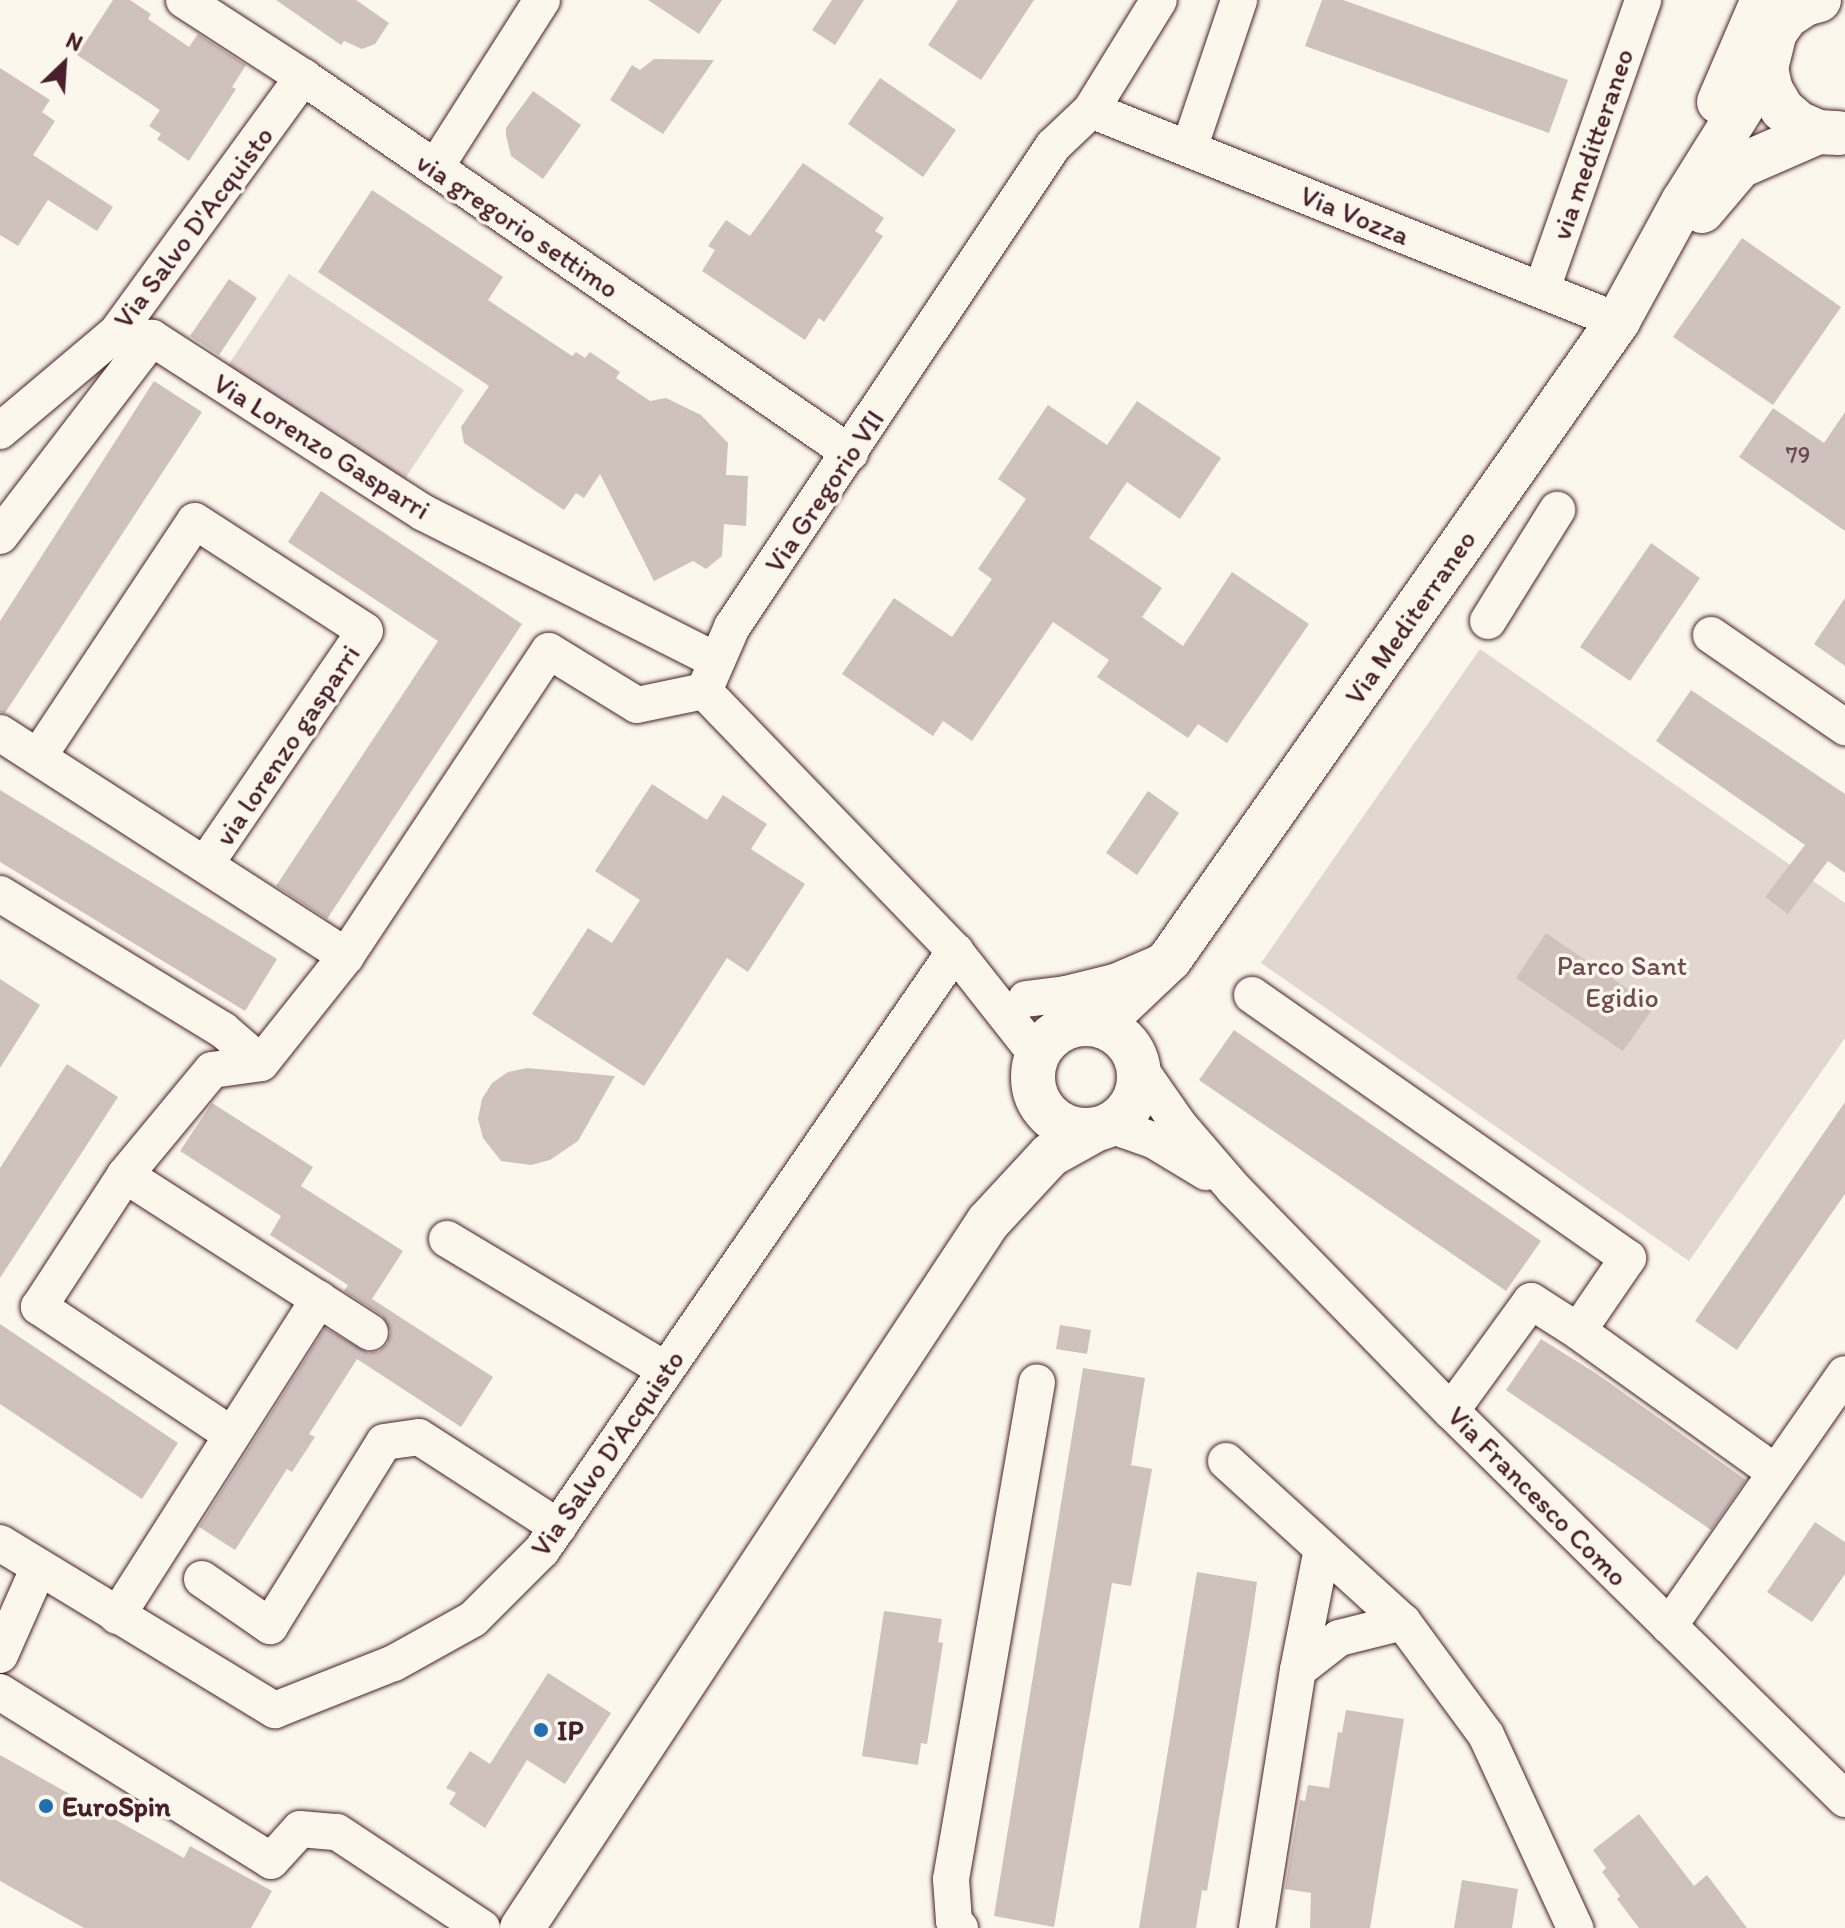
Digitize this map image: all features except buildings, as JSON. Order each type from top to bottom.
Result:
[{"type":"main road","name":"Via Mediterraneo","points":[[1083,1023],[1113,1013],[1170,959],[1618,321],[1683,202],[1766,69],[1775,32],[1791,4]]},
{"type":"main road","name":"Via Mediterraneo","points":[[1646,272],[1668,192],[1722,96],[1791,4]]},
{"type":"main road","points":[[1766,69],[1771,90],[1782,109],[1798,123],[1838,133]]},
{"type":"main road","name":"Via Mediterraneo","points":[[1646,272],[1740,166],[1838,133]]},
{"type":"main road","name":"Via Mediterraneo","points":[[1138,1062],[1170,959]]},
{"type":"main road","points":[[522,1928],[988,1222],[1050,1155],[1121,1118],[1137,1096],[1138,1062],[1117,1033],[1083,1023],[1046,1041],[1037,1055],[1033,1071],[1038,1101],[1028,1136],[997,1195],[988,1222]]},
{"type":"main road","points":[[1038,1101],[1057,1122],[1083,1130],[1103,1127]]},
{"type":"street","name":"via gregorio settimo","points":[[184,0],[303,77],[850,453]]},
{"type":"street","points":[[435,168],[542,0]]},
{"type":"street","name":"Via Gregorio VII","points":[[710,676],[732,627],[1053,146],[1091,110],[1159,0]]},
{"type":"street","points":[[1189,149],[1239,0]]},
{"type":"street","name":"via meditteraneo","points":[[1542,289],[1643,0]]},
{"type":"street","name":"Via Salvo D'Acquisto","points":[[0,431],[117,332],[303,77]]},
{"type":"street","name":"Via Vozza","points":[[1091,110],[1618,321]]},
{"type":"street","name":"Via Lorenzo Gasparri","points":[[0,536],[152,338],[424,513],[710,676]]},
{"type":"street","points":[[1488,621],[1557,510]]},
{"type":"street","name":"via lorenzo gasparri","points":[[38,757],[195,521],[221,537],[365,631],[205,865]]},
{"type":"street","points":[[1711,635],[1845,727]]},
{"type":"street","points":[[232,1435],[39,1307],[125,1175],[212,1070],[261,1063],[346,956],[549,651],[637,705],[710,676],[955,951],[1037,1055]]},
{"type":"street","name":"via lorenzo gasparri","points":[[0,733],[346,956]]},
{"type":"street","points":[[0,894],[223,1030],[261,1063]]},
{"type":"street","name":"Via Salvo D'Acquisto","points":[[0,1543],[275,1710],[394,1663],[473,1619],[542,1550],[955,951]]},
{"type":"street","points":[[955,951],[1026,999],[1083,1023]]},
{"type":"street","points":[[1026,999],[1066,994],[1115,982],[1170,959]]},
{"type":"street","points":[[1252,995],[1628,1258],[1578,1331]]},
{"type":"street","name":"Via Francesco Como","points":[[1138,1062],[1179,1125],[1235,1190],[1451,1411],[1669,1626],[1840,1783]]},
{"type":"street","name":"Via Francesco Como","points":[[1103,1127],[1153,1140],[1235,1190]]},
{"type":"street","points":[[125,1175],[370,1332]]},
{"type":"street","points":[[447,1239],[666,1370]]},
{"type":"street","points":[[117,1616],[319,1299]]},
{"type":"street","points":[[1451,1411],[1531,1301],[1578,1331],[1775,1472]]},
{"type":"street","points":[[1669,1626],[1845,1374]]},
{"type":"street","points":[[960,1928],[954,1921],[951,1879],[1037,1382]]},
{"type":"street","points":[[202,1579],[270,1626],[384,1442],[419,1437],[558,1527]]},
{"type":"street","points":[[1226,1461],[1403,1622],[1486,1735],[1575,1928]]},
{"type":"street","points":[[1257,1928],[1298,1670],[1322,1549]]},
{"type":"street","points":[[0,1655],[39,1567]]},
{"type":"street","points":[[1298,1670],[1339,1638],[1403,1622]]},
{"type":"street","points":[[0,1692],[271,1861],[300,1829],[337,1832],[482,1928]]},
{"type":"green space","points":[[289,274],[464,390],[400,486],[225,370]]},
{"type":"green space","name":"Parco Sant Egidio","points":[[1480,649],[1845,903],[1845,1038],[1689,1261],[1261,963]]},
{"type":"place","name":"IP","points":[[541,1730]]},
{"type":"place","name":"EuroSpin","points":[[46,1806]]}]
